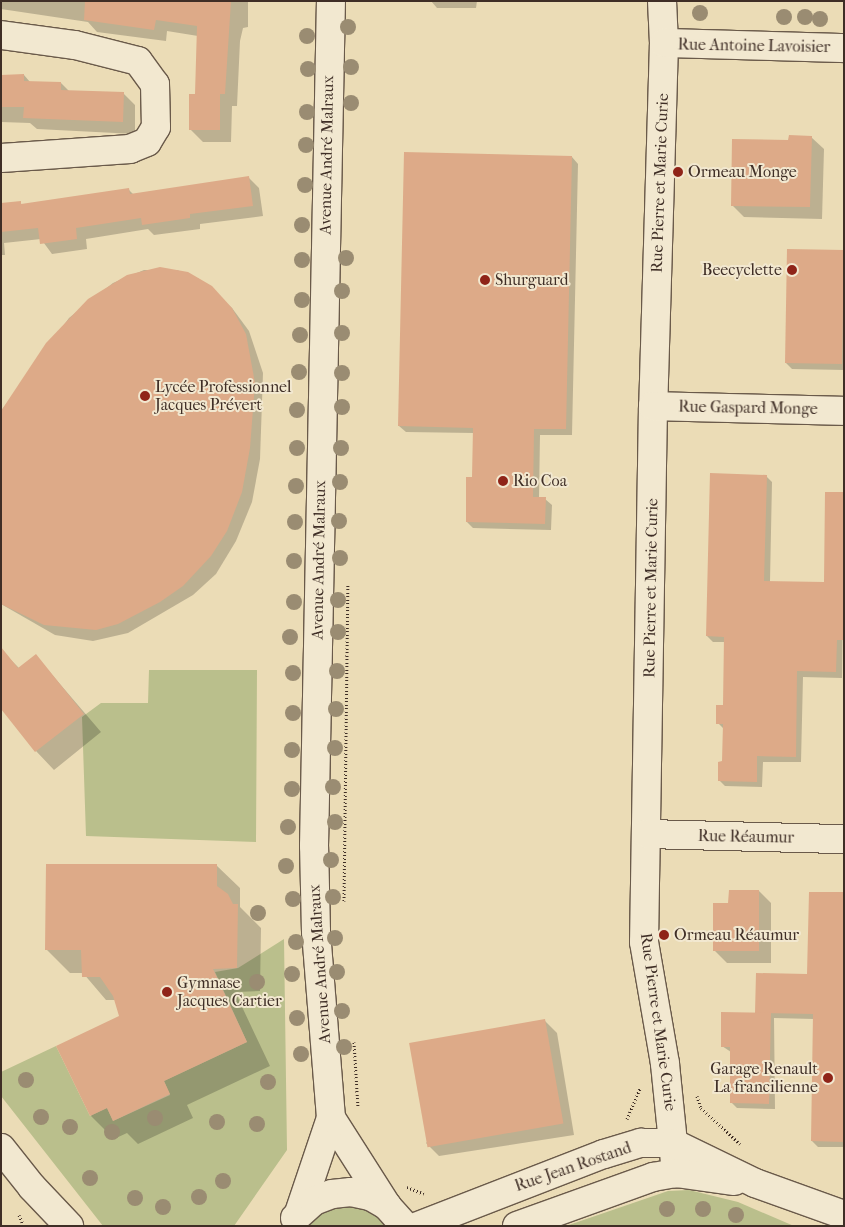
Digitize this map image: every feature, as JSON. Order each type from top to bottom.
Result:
[{"type":"street","name":"Avenue André Malraux","points":[[331,1],[314,846],[316,932],[342,1115]]},
{"type":"street","name":"Rue Pierre et Marie Curie","points":[[662,1],[664,43],[653,406],[648,834],[644,942],[665,1064],[676,1173]]},
{"type":"street","points":[[1,35],[75,45],[138,61],[155,84],[156,127],[147,142],[130,149],[1,158]]},
{"type":"street","name":"Rue Antoine Lavoisier","points":[[664,43],[844,48]]},
{"type":"street","name":"Rue Gaspard Monge","points":[[653,406],[844,410]]},
{"type":"street","name":"Rue Réaumur","points":[[648,834],[844,839]]},
{"type":"street","points":[[342,1115],[396,1216]]},
{"type":"street","points":[[294,1220],[342,1115]]},
{"type":"street","name":"Rue Jean Rostand","points":[[418,1226],[604,1154],[641,1144],[673,1143],[755,1183],[844,1214]]},
{"type":"street","points":[[1,1148],[32,1187],[70,1226]]},
{"type":"street","name":"Rue Jean Rostand","points":[[517,1226],[653,1177],[676,1173],[755,1183]]},
{"type":"street","points":[[32,1187],[41,1226]]},
{"type":"street","points":[[294,1220],[314,1201],[332,1194],[351,1192],[370,1196],[396,1216]]},
{"type":"street","name":"Rue Jean Rostand","points":[[815,1204],[837,1226]]},
{"type":"path","points":[[344,904],[348,576]]},
{"type":"path","points":[[342,1115],[360,1105],[354,1038]]},
{"type":"green space","points":[[149,670],[257,670],[256,842],[86,836],[82,717],[101,703],[148,703]]},
{"type":"green space","points":[[284,939],[287,1150],[234,1226],[103,1226],[1,1096],[1,1072],[56,1046],[90,1116],[107,1108],[113,1121],[170,1095],[164,1081],[247,1042],[215,972],[238,968]]},
{"type":"green space","points":[[689,1190],[738,1202],[794,1226],[566,1226],[668,1191]]},
{"type":"green space","points":[[349,1204],[367,1208],[389,1226],[300,1226],[314,1213]]},
{"type":"building","points":[[85,1],[231,1],[225,94],[220,94],[220,130],[189,130],[189,94],[195,94],[197,26],[156,20],[154,30],[84,20]]},
{"type":"building","points":[[24,74],[24,81],[61,82],[61,90],[124,92],[123,122],[23,118],[24,107],[1,107],[1,75]]},
{"type":"building","points":[[789,135],[812,136],[810,207],[731,206],[732,139],[788,140]]},
{"type":"building","name":"Shurguard","points":[[404,152],[572,156],[566,429],[534,429],[533,497],[546,497],[545,524],[466,522],[466,477],[472,477],[473,428],[398,426]]},
{"type":"building","points":[[249,176],[253,206],[190,214],[190,218],[142,225],[141,218],[76,228],[77,239],[40,244],[38,228],[1,232],[1,203],[21,201],[21,204],[129,188],[130,194]]},
{"type":"building","points":[[787,249],[844,250],[842,364],[785,363]]},
{"type":"building","points":[[160,267],[188,272],[212,286],[232,308],[246,334],[255,383],[250,448],[242,492],[227,531],[211,556],[183,586],[160,602],[118,624],[96,630],[44,625],[1,604],[1,411],[46,343],[88,299],[127,275]]},
{"type":"building","points":[[710,473],[767,475],[764,581],[824,582],[825,492],[844,492],[844,640],[837,640],[836,672],[797,671],[796,757],[757,756],[757,782],[718,781],[718,762],[722,761],[723,724],[716,724],[716,705],[723,705],[724,637],[706,636]]},
{"type":"building","points":[[1,647],[18,668],[36,654],[84,714],[35,752],[1,709]]},
{"type":"building","name":"Gymnase Jacques Cartier","points":[[46,864],[217,864],[217,886],[228,894],[233,904],[238,904],[237,968],[213,969],[247,1042],[164,1081],[170,1094],[113,1121],[107,1108],[90,1116],[56,1046],[119,1016],[113,996],[100,977],[82,977],[81,950],[45,950]]},
{"type":"building","points":[[729,890],[759,890],[759,951],[713,951],[713,903],[728,903]]},
{"type":"building","points":[[809,892],[844,892],[844,1142],[811,1141],[813,1014],[755,1013],[756,973],[807,974]]},
{"type":"building","points":[[721,1012],[771,1013],[769,1104],[730,1103],[730,1047],[721,1047]]},
{"type":"building","points":[[545,1019],[563,1123],[428,1147],[409,1043]]},
{"type":"place","name":"Ormeau Monge","points":[[678,172]]},
{"type":"place","name":"Beecyclette","points":[[792,270]]},
{"type":"place","name":"Shurguard","points":[[485,280]]},
{"type":"place","name":"Lycée Professionnel Jacques Prévert","points":[[145,396]]},
{"type":"place","name":"Rio Coa","points":[[503,481]]},
{"type":"place","name":"Ormeau Réaumur","points":[[664,935]]},
{"type":"place","name":"Gymnase Jacques Cartier","points":[[167,992]]},
{"type":"place","name":"Garage Renault La francilienne","points":[[828,1078]]}]
